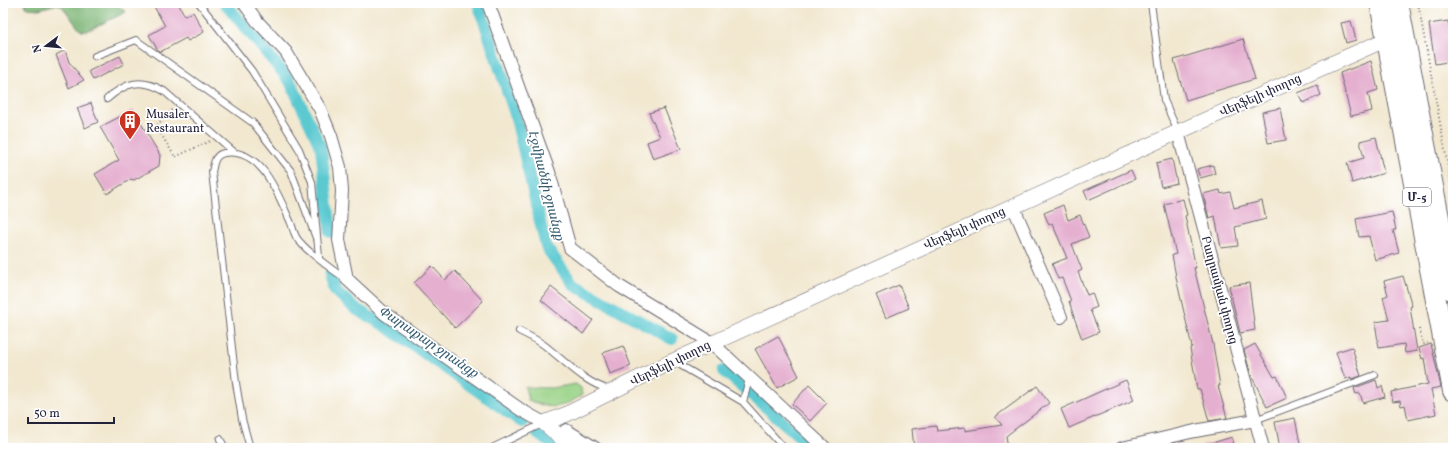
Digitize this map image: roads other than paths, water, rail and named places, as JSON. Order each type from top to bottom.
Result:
[{"type":"highway","name":"Մ-5","points":[[1380,3],[1453,391]]},
{"type":"highway","name":"Մ-5","points":[[1398,3],[1453,290]]},
{"type":"street","points":[[244,3],[292,63],[320,109],[331,136],[340,167],[342,191],[339,240],[347,279],[386,314],[522,410],[544,423],[571,447]]},
{"type":"street","points":[[488,3],[546,165],[570,248],[619,286],[712,343],[749,381],[825,448]]},
{"type":"street","name":"Վերֆելի փողոց","points":[[544,423],[567,414],[712,343],[1013,206],[1387,39]]},
{"type":"street","name":"Բաղրամյան փողոց","points":[[1178,132],[1263,448]]},
{"type":"street","points":[[1013,206],[1062,317]]},
{"type":"street","points":[[567,414],[566,430],[571,447]]},
{"type":"street","points":[[1122,448],[1195,431],[1255,420]]},
{"type":"street","points":[[566,430],[595,448]]},
{"type":"lane","points":[[199,3],[252,71],[299,149],[312,182],[319,258]]},
{"type":"lane","points":[[1151,3],[1164,100],[1178,132]]},
{"type":"lane","points":[[95,56],[136,40],[253,123],[291,171],[316,238]]},
{"type":"lane","points":[[107,99],[117,90],[128,85],[151,83],[164,90],[234,152],[253,160],[267,175],[299,242],[347,279]]},
{"type":"lane","points":[[234,152],[221,154],[214,160],[212,172],[236,383],[242,419],[250,448]]},
{"type":"lane","points":[[519,331],[542,343],[582,377],[595,386],[613,391]]},
{"type":"lane","points":[[673,361],[743,401],[784,448]]},
{"type":"lane","points":[[1255,420],[1375,375]]},
{"type":"lane","points":[[743,401],[749,381]]},
{"type":"lane","points":[[492,448],[544,423]]},
{"type":"lane","points":[[220,439],[225,448]]},
{"type":"waterway","name":"Փարաքար ջրանցք","points":[[225,3],[290,81],[321,148],[331,232]]},
{"type":"waterway","name":"Էջմիածնի ջրանցք","points":[[478,3],[515,114],[546,247],[573,284],[672,339]]},
{"type":"waterway","name":"Փարաքար ջրանցք","points":[[330,275],[335,290],[354,308],[386,326],[522,422]]},
{"type":"waterway","name":"Էջմիածնի ջրանցք","points":[[724,371],[812,447]]},
{"type":"waterway","name":"Փարաքար ջրանցք","points":[[538,434],[557,448]]},
{"type":"place","name":"Musaler Restaurant","points":[[130,140]]}]
